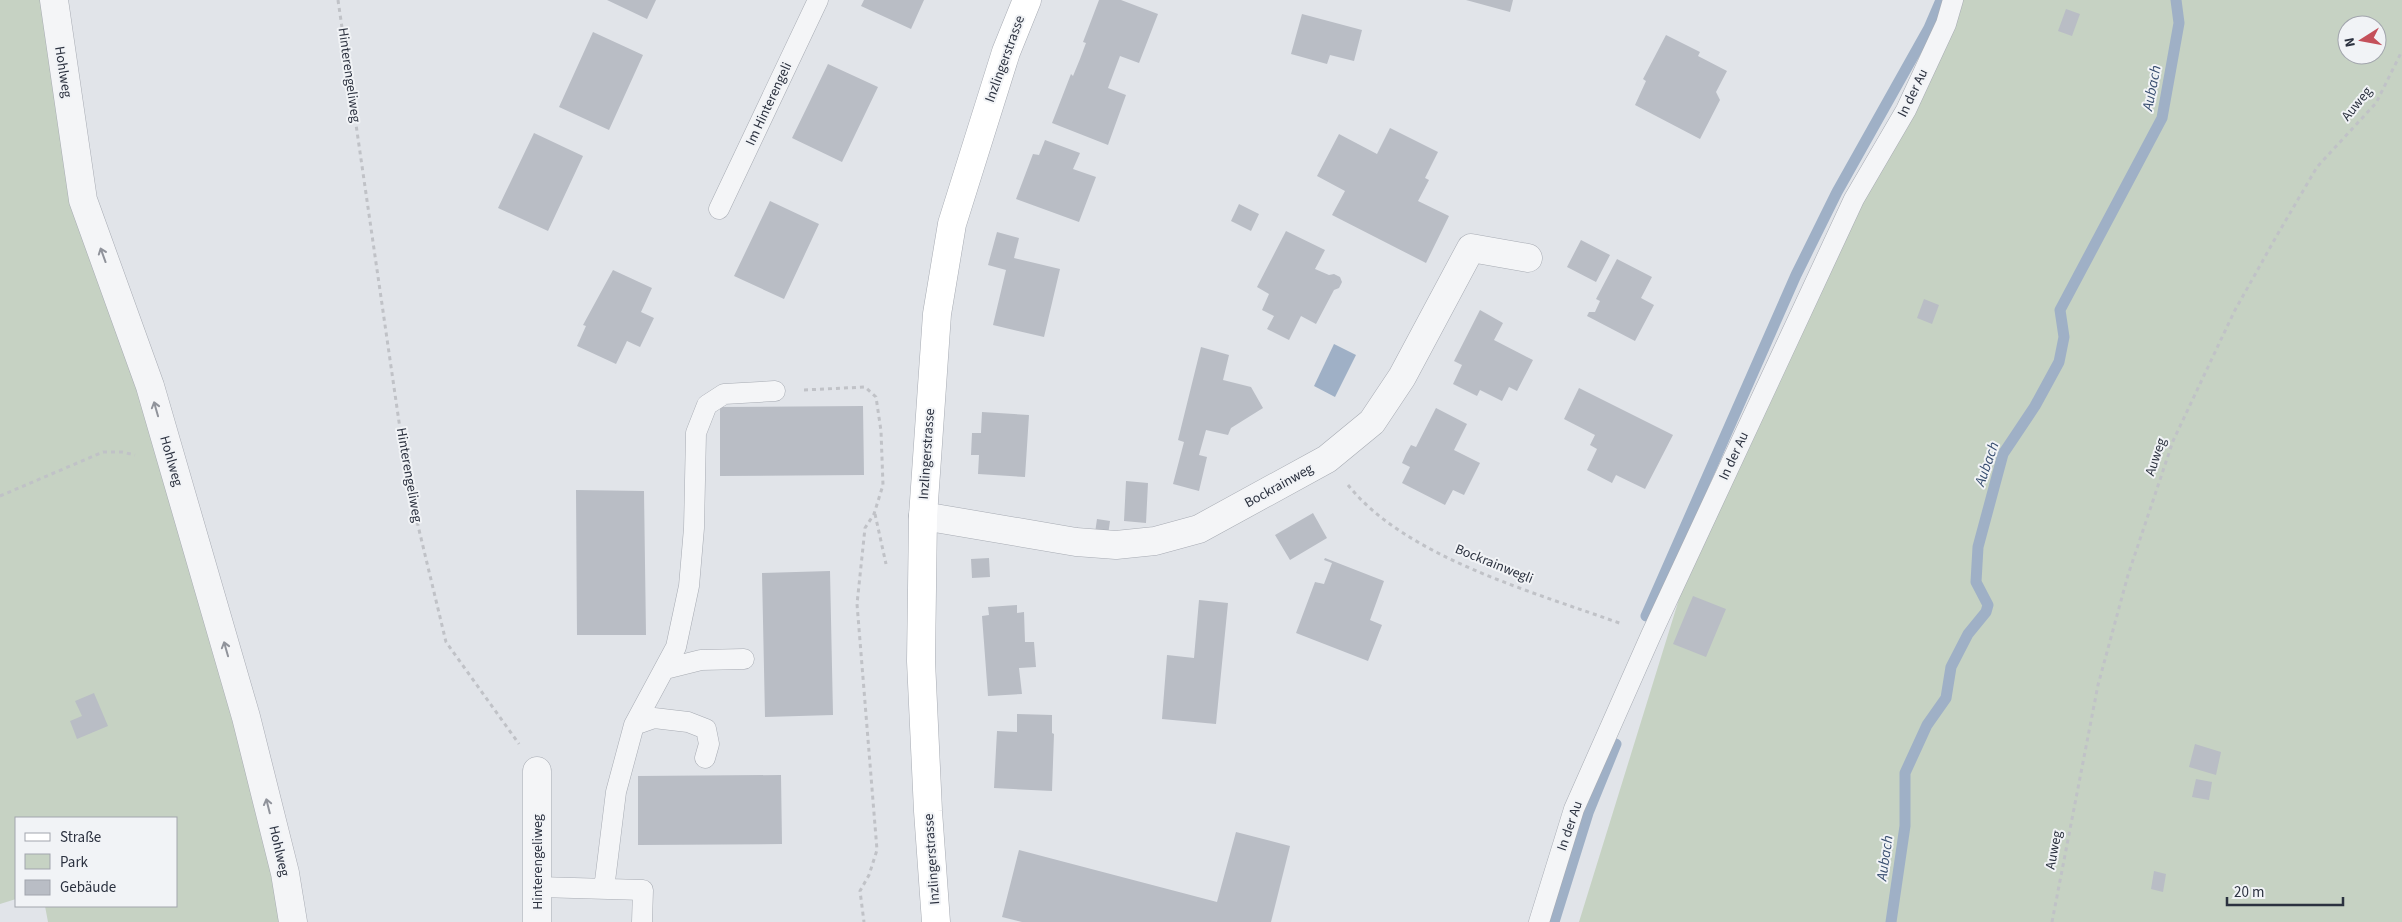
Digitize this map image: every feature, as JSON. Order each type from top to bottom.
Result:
[{"type":"street","name":"Hohlweg","points":[[54,0],[83,200],[152,395],[246,717],[285,872],[293,922]]},
{"type":"street","name":"Inzlingerstrasse","points":[[936,922],[928,811],[922,661],[923,516],[937,314],[952,224],[1006,52],[1027,0]]},
{"type":"street","name":"Bockrainweg","points":[[923,516],[1076,542],[1116,545],[1155,541],[1200,529],[1327,459],[1372,422],[1402,376],[1471,248],[1528,258]]},
{"type":"street","name":"Hinterengeliweg","points":[[537,771],[539,887],[537,922]]},
{"type":"lane","name":"Im Hinterengeli","points":[[719,209],[818,0]]},
{"type":"lane","name":"In der Au","points":[[1538,922],[1574,809],[1651,635],[1854,199],[1906,110],[1946,24],[1953,0]]},
{"type":"lane","points":[[604,889],[616,792],[634,725],[676,647],[689,586],[694,528],[696,433],[707,406],[724,394],[775,391]]},
{"type":"lane","points":[[665,669],[701,660],[744,659]]},
{"type":"lane","points":[[634,725],[654,718],[688,722],[706,729],[709,744],[705,758]]},
{"type":"lane","points":[[539,887],[643,890],[642,922]]},
{"type":"path","name":"Hinterengeliweg","points":[[338,0],[408,484],[446,642],[537,771]]},
{"type":"path","name":"Auweg","points":[[2052,922],[2098,685],[2128,575],[2173,441],[2234,312],[2317,167],[2376,103],[2402,51]]},
{"type":"path","points":[[775,391],[865,387],[876,398],[881,431],[883,485],[874,514],[865,528],[856,604],[877,850],[869,875],[860,891],[864,922]]},
{"type":"path","points":[[0,496],[103,452],[122,452],[141,457]]},
{"type":"path","name":"Bockrainwegli","points":[[1327,459],[1359,500],[1408,536],[1458,564],[1651,635]]},
{"type":"green space","points":[[0,0],[48,0],[64,147],[201,557],[285,922],[48,922],[45,907],[178,907],[178,817],[15,817],[15,899],[0,904]]},
{"type":"green space","points":[[1946,0],[2402,0],[2402,922],[1579,922],[1701,528]]},
{"type":"water","points":[[1334,344],[1356,355],[1335,397],[1314,386]]},
{"type":"building","points":[[607,0],[656,0],[647,19]]},
{"type":"building","points":[[864,0],[924,0],[911,29],[861,6]]},
{"type":"building","points":[[1099,0],[1121,0],[1158,14],[1139,63],[1120,56],[1108,88],[1126,95],[1108,145],[1052,123],[1071,74],[1073,76],[1080,59],[1086,43],[1083,42]]},
{"type":"building","points":[[1466,0],[1513,0],[1510,12]]},
{"type":"building","points":[[2066,9],[2080,14],[2072,36],[2058,31]]},
{"type":"building","points":[[1302,14],[1362,30],[1354,61],[1330,55],[1327,64],[1291,54]]},
{"type":"building","points":[[593,32],[643,55],[609,130],[559,107]]},
{"type":"building","points":[[1666,35],[1700,52],[1698,56],[1727,71],[1716,92],[1720,100],[1700,139],[1635,105],[1646,81],[1643,79]]},
{"type":"building","points":[[828,64],[878,87],[842,162],[792,138]]},
{"type":"building","points":[[1390,128],[1438,152],[1425,178],[1429,180],[1418,201],[1449,216],[1426,263],[1332,215],[1345,191],[1317,176],[1339,134],[1377,154]]},
{"type":"building","points":[[534,133],[583,156],[548,231],[498,208]]},
{"type":"building","points":[[1045,140],[1080,153],[1073,169],[1096,177],[1079,222],[1016,199],[1033,154],[1039,155]]},
{"type":"building","points":[[770,201],[819,224],[784,299],[734,276]]},
{"type":"building","points":[[1239,204],[1259,214],[1251,231],[1231,221]]},
{"type":"building","points":[[1286,231],[1325,250],[1315,269],[1329,275],[1334,274],[1340,277],[1342,282],[1339,288],[1334,290],[1316,324],[1301,316],[1289,340],[1267,329],[1274,316],[1262,310],[1269,294],[1257,287]]},
{"type":"building","points":[[997,232],[1019,238],[1014,258],[1060,269],[1044,337],[993,325],[1006,270],[988,265]]},
{"type":"building","points":[[1581,240],[1610,255],[1596,282],[1567,267]]},
{"type":"building","points":[[1617,259],[1652,277],[1641,298],[1654,305],[1635,341],[1587,316],[1589,312],[1595,312],[1600,301],[1596,299]]},
{"type":"building","points":[[613,270],[652,288],[641,312],[654,318],[640,347],[627,341],[616,364],[577,346],[586,326],[583,325]]},
{"type":"building","points":[[1924,299],[1939,305],[1932,324],[1917,318]]},
{"type":"building","points":[[1480,310],[1503,323],[1494,340],[1533,360],[1517,391],[1509,387],[1502,401],[1480,390],[1477,396],[1453,384],[1462,365],[1454,361]]},
{"type":"building","points":[[1201,347],[1229,355],[1223,380],[1251,387],[1263,408],[1231,428],[1228,435],[1206,430],[1199,455],[1207,457],[1199,491],[1173,484],[1184,442],[1178,440]]},
{"type":"building","points":[[1579,388],[1673,435],[1645,489],[1616,475],[1612,483],[1587,470],[1597,449],[1590,445],[1595,435],[1564,419]]},
{"type":"building","points":[[863,406],[864,475],[720,476],[720,407]]},
{"type":"building","points":[[1436,408],[1467,424],[1454,450],[1480,463],[1464,495],[1453,490],[1445,505],[1402,483],[1410,467],[1402,463],[1406,454],[1411,445],[1416,447]]},
{"type":"building","points":[[982,412],[1029,415],[1025,477],[978,474],[979,455],[971,455],[972,433],[981,433]]},
{"type":"building","points":[[1126,481],[1148,483],[1146,523],[1124,521]]},
{"type":"building","points":[[576,490],[644,491],[646,635],[577,635]]},
{"type":"building","points":[[1313,513],[1327,538],[1290,560],[1275,535]]},
{"type":"building","points":[[1097,519],[1110,521],[1108,535],[1095,533]]},
{"type":"building","points":[[989,558],[990,577],[972,578],[971,559]]},
{"type":"building","points":[[1325,558],[1384,581],[1370,620],[1382,625],[1368,661],[1296,633],[1315,582],[1324,584],[1332,563],[1324,560]]},
{"type":"building","points":[[830,571],[833,715],[765,717],[762,573]]},
{"type":"building","points":[[1693,596],[1726,609],[1706,657],[1673,644]]},
{"type":"building","points":[[1199,600],[1228,603],[1216,724],[1162,719],[1167,655],[1194,658]]},
{"type":"building","points":[[1017,605],[1017,613],[1024,612],[1025,642],[1034,642],[1036,667],[1019,668],[1022,694],[988,696],[982,616],[989,615],[988,607]]},
{"type":"building","points":[[94,693],[108,726],[77,739],[70,721],[82,716],[75,701]]},
{"type":"building","points":[[1017,714],[1052,715],[1052,733],[1054,734],[1052,791],[994,788],[997,731],[1017,732]]},
{"type":"building","points":[[2195,744],[2221,752],[2216,775],[2189,767]]},
{"type":"building","points":[[781,775],[782,844],[638,845],[638,776]]},
{"type":"building","points":[[2196,779],[2212,782],[2209,800],[2192,797]]},
{"type":"building","points":[[1236,832],[1290,846],[1271,922],[1022,922],[1002,917],[1019,850],[1217,902]]},
{"type":"building","points":[[2154,871],[2166,874],[2163,892],[2151,889]]},
{"type":"waterway","name":"Aubach","points":[[1646,616],[1796,275],[1837,192],[1929,28],[1941,0]]},
{"type":"waterway","name":"Aubach","points":[[1891,922],[1905,826],[1905,773],[1927,725],[1946,698],[1951,667],[1968,634],[1986,612],[1988,605],[1976,582],[1978,547],[2003,454],[2035,406],[2059,362],[2064,337],[2060,310],[2162,118],[2179,23],[2176,0]]},
{"type":"waterway","name":"Aubach","points":[[1554,922],[1588,813],[1616,744]]}]
